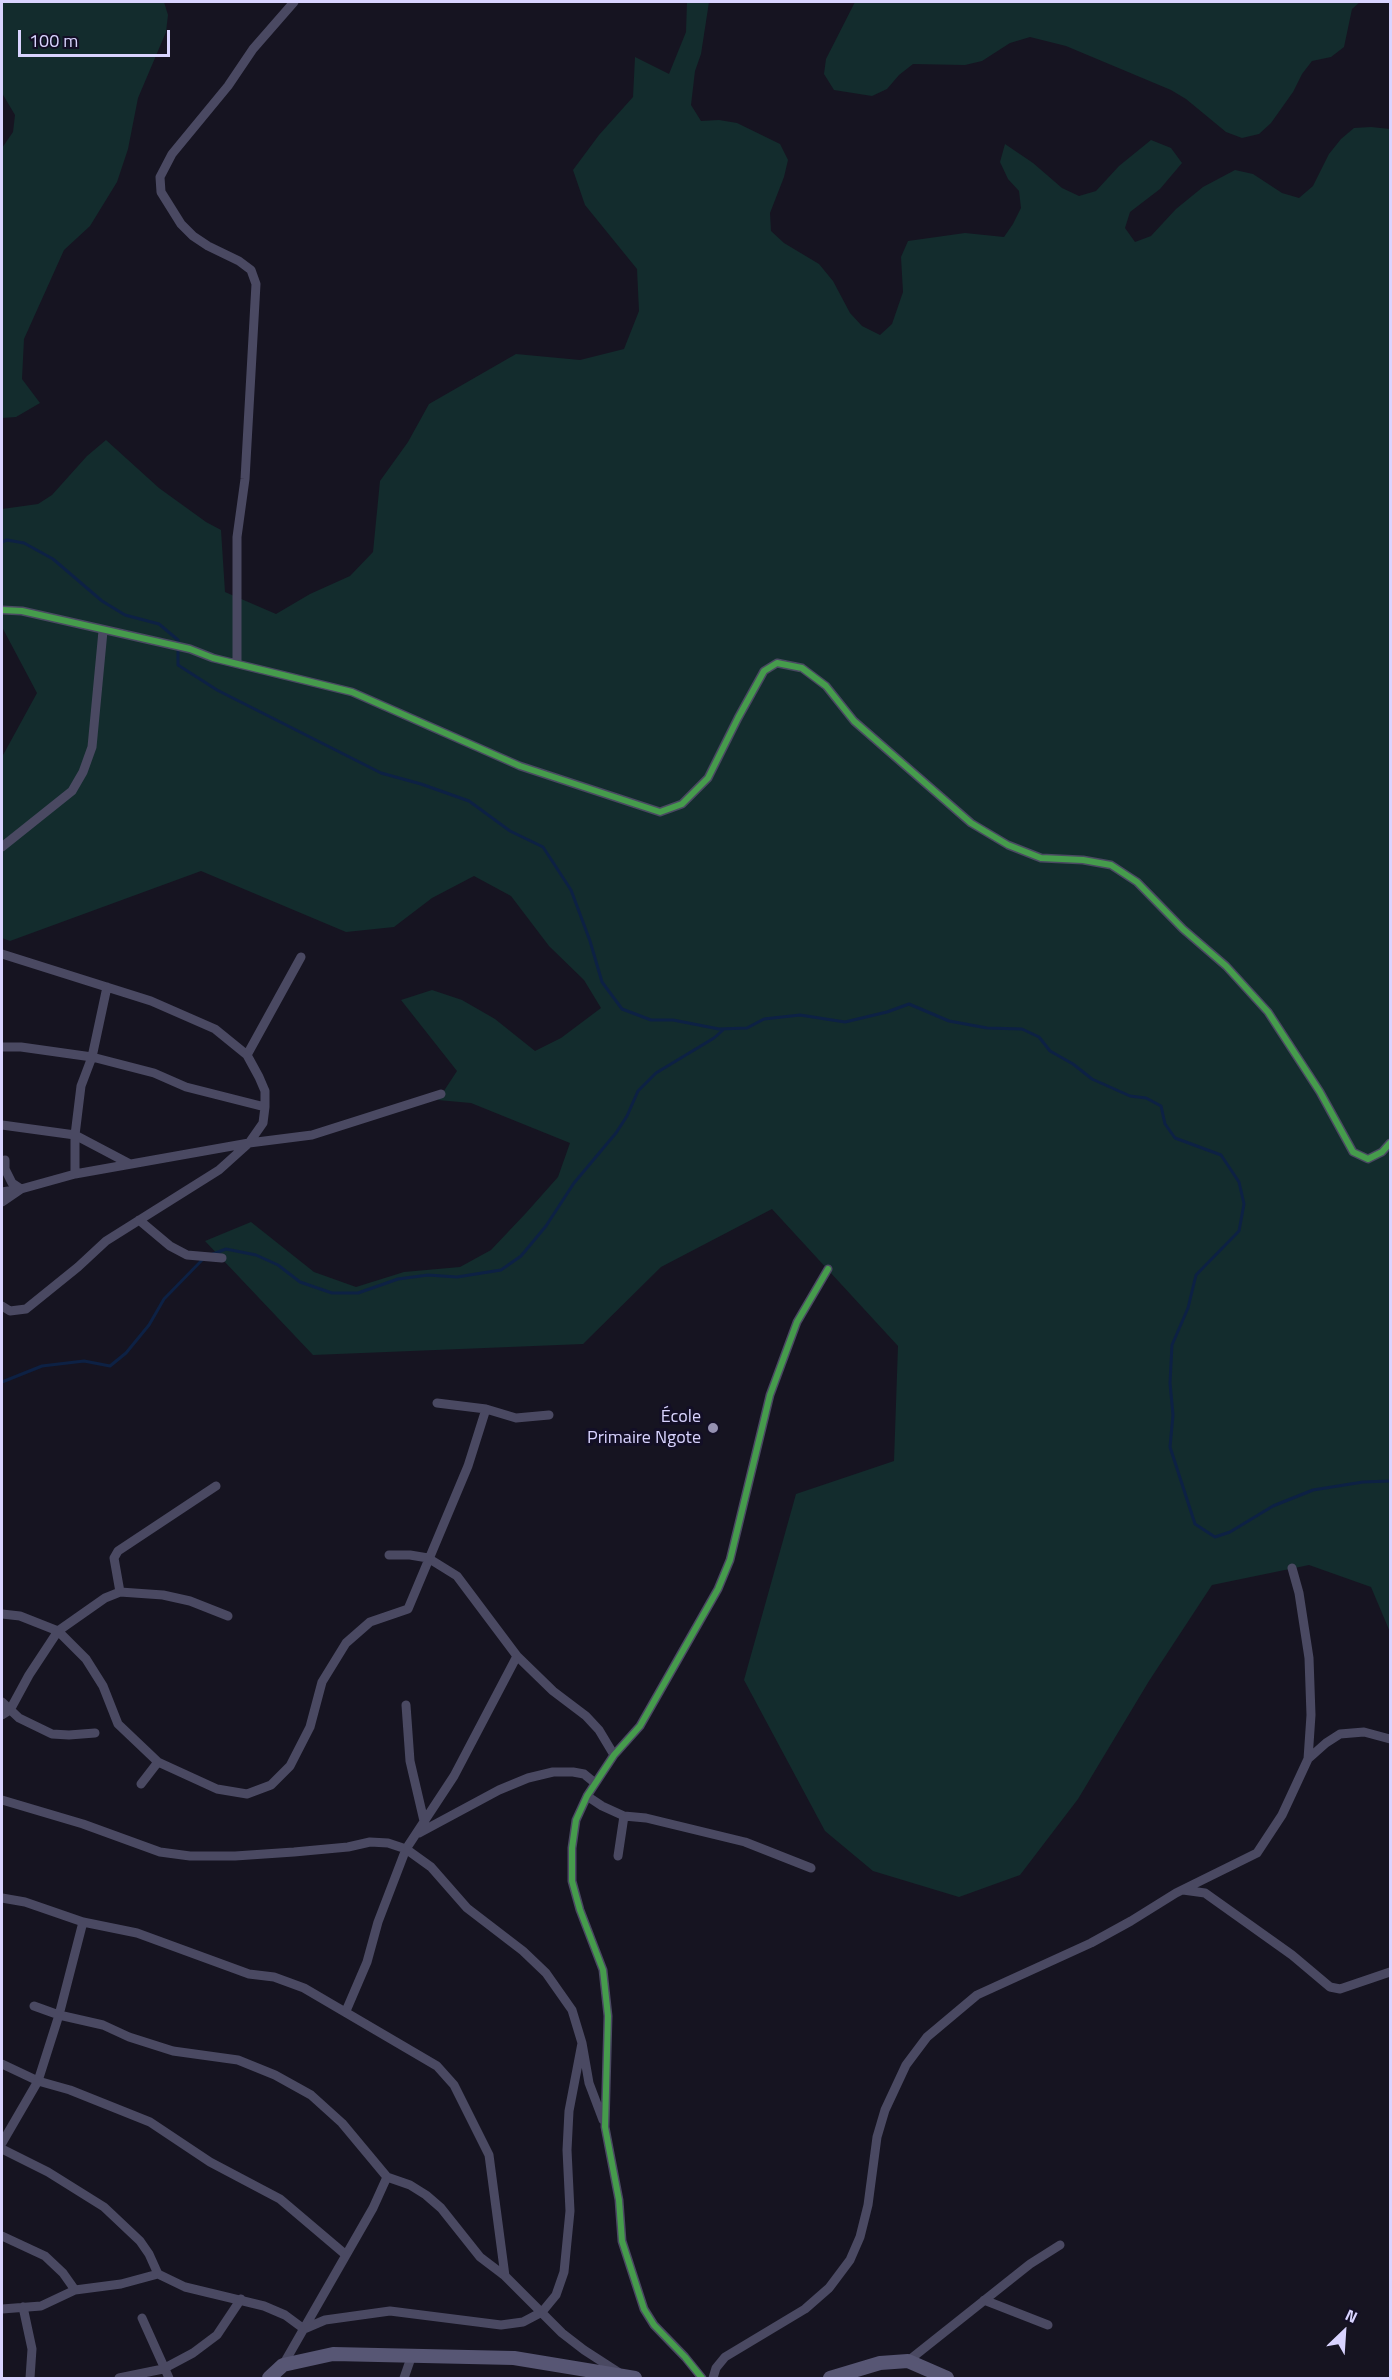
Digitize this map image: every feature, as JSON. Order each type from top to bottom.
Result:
[{"type":"street","points":[[237,663],[237,537],[246,470],[256,284],[250,270],[239,261],[193,237],[181,224],[161,192],[160,177],[172,154],[228,86],[253,49],[294,2]]},
{"type":"street","points":[[2,610],[22,611],[190,649],[213,658],[352,692],[520,766],[660,812],[682,804],[708,778],[764,671],[777,663],[802,668],[826,686],[854,721],[971,823],[1008,845],[1041,858],[1083,860],[1111,866],[1137,882],[1183,929],[1226,966],[1268,1012],[1320,1092],[1353,1152],[1368,1159],[1382,1152],[1390,1143]]},
{"type":"street","points":[[2,847],[72,790],[83,772],[92,747],[103,631]]},
{"type":"street","points":[[2,954],[151,1001],[215,1029],[247,1055],[265,1091],[263,1123],[249,1143],[219,1170],[106,1241],[26,1309],[10,1311],[2,1306]]},
{"type":"street","points":[[247,1055],[300,957]]},
{"type":"street","points":[[75,1174],[75,1136],[81,1086],[92,1057],[107,987]]},
{"type":"street","points":[[2,1047],[21,1047],[92,1057],[154,1073],[186,1087],[265,1107]]},
{"type":"street","points":[[2,1192],[75,1174],[249,1143],[312,1135],[441,1095]]},
{"type":"street","points":[[2,1125],[75,1136],[130,1164]]},
{"type":"street","points":[[5,1160],[5,1169],[12,1183],[21,1189]]},
{"type":"street","points":[[2,1202],[21,1189]]},
{"type":"street","points":[[139,1220],[170,1246],[187,1256],[222,1258]]},
{"type":"street","points":[[605,2127],[608,2016],[603,1970],[579,1910],[572,1881],[572,1848],[576,1820],[587,1796],[614,1755],[640,1726],[718,1589],[730,1560],[770,1395],[797,1322],[828,1269]]},
{"type":"street","points":[[437,1404],[486,1409],[516,1418],[549,1415]]},
{"type":"street","points":[[2,1614],[20,1616],[58,1632],[87,1659],[103,1686],[118,1724],[158,1762],[217,1789],[247,1794],[271,1785],[290,1766],[310,1726],[322,1682],[346,1643],[370,1622],[408,1609],[468,1466],[486,1409]]},
{"type":"street","points":[[120,1592],[114,1558],[118,1551],[216,1486]]},
{"type":"street","points":[[389,1555],[428,1558],[457,1576],[517,1656],[553,1691],[586,1716],[599,1730],[614,1755]]},
{"type":"street","points":[[713,2379],[716,2368],[725,2357],[805,2308],[829,2288],[850,2260],[860,2237],[868,2205],[875,2146],[885,2110],[906,2065],[927,2037],[977,1995],[1091,1943],[1183,1890],[1257,1854],[1282,1815],[1308,1758],[1311,1715],[1309,1658],[1299,1593],[1292,1568]]},
{"type":"street","points":[[6,1713],[58,1632],[105,1598],[120,1592],[181,1599],[228,1616]]},
{"type":"street","points":[[346,2011],[354,1988],[361,1979],[378,1922],[406,1849],[454,1776],[517,1656]]},
{"type":"street","points":[[2,1702],[6,1713],[52,1734],[95,1732]]},
{"type":"street","points":[[406,1705],[410,1761],[424,1821]]},
{"type":"street","points":[[1308,1758],[1340,1734],[1364,1731],[1390,1739]]},
{"type":"street","points":[[141,1784],[158,1762]]},
{"type":"street","points":[[416,1834],[499,1790],[528,1778],[553,1772],[573,1772],[584,1774],[595,1783]]},
{"type":"street","points":[[587,1796],[624,1816],[653,1819],[745,1842],[812,1868]]},
{"type":"street","points":[[2,1800],[83,1824],[160,1852],[180,1855],[247,1856],[348,1847],[370,1842],[388,1843],[406,1849],[431,1867],[467,1908],[523,1951],[546,1973],[572,2010],[582,2043],[589,2083],[605,2127],[619,2200],[622,2241],[644,2309],[654,2325],[685,2357],[702,2379]]},
{"type":"street","points":[[618,1856],[624,1816]]},
{"type":"street","points":[[1183,1890],[1205,1893],[1285,1950],[1330,1987],[1340,1989],[1390,1972]]},
{"type":"street","points":[[2,1898],[26,1902],[83,1922],[137,1933],[249,1974],[274,1977],[304,1988],[437,2066],[454,2085],[489,2155],[505,2276]]},
{"type":"street","points":[[2,2143],[38,2081],[59,2015],[83,1922]]},
{"type":"street","points":[[34,2006],[59,2015],[103,2025],[129,2037],[172,2051],[238,2060],[275,2075],[311,2095],[342,2123],[387,2177],[410,2185],[441,2208],[480,2257],[505,2276],[562,2333],[607,2366],[631,2378]]},
{"type":"street","points":[[304,2329],[325,2320],[390,2312],[501,2325],[523,2322],[542,2312],[556,2295],[564,2272],[570,2211],[567,2150],[569,2111],[582,2043]]},
{"type":"street","points":[[2,2064],[38,2081],[70,2090],[150,2122],[210,2162],[280,2199],[346,2255]]},
{"type":"street","points":[[2,2149],[48,2172],[104,2207],[140,2241],[158,2274],[185,2287],[213,2295],[241,2299],[274,2310],[304,2329]]},
{"type":"street","points":[[270,2379],[283,2365],[304,2329],[387,2177]]},
{"type":"street","points":[[2,2236],[45,2256],[63,2273],[75,2290]]},
{"type":"street","points":[[908,2361],[1030,2264],[1060,2245]]},
{"type":"street","points":[[2,2309],[41,2306],[75,2290],[120,2284],[158,2274]]},
{"type":"street","points":[[119,2379],[163,2368],[193,2353],[218,2335],[241,2299]]},
{"type":"street","points":[[984,2300],[1048,2325]]},
{"type":"street","points":[[23,2307],[32,2349],[30,2379]]},
{"type":"street","points":[[141,2318],[169,2379]]},
{"type":"street","points":[[283,2365],[333,2354],[514,2358],[635,2379]]},
{"type":"street","points":[[404,2379],[412,2355]]},
{"type":"street","points":[[831,2379],[880,2363],[908,2361],[947,2379]]},
{"type":"green space","points":[[2,2],[164,2],[168,15],[166,32],[138,98],[128,149],[117,182],[90,226],[64,250],[24,339],[22,379],[40,403],[16,417],[2,418],[2,148],[13,132],[15,115],[2,93]]},
{"type":"green space","points":[[687,2],[709,2],[701,54],[695,71],[691,105],[701,121],[719,120],[737,123],[780,144],[788,160],[770,213],[771,231],[784,243],[819,264],[833,281],[850,313],[862,326],[880,335],[892,324],[903,292],[901,257],[908,241],[965,233],[1004,237],[1013,224],[1021,208],[1019,191],[1008,179],[1000,162],[1005,144],[1033,163],[1062,188],[1079,196],[1096,191],[1119,166],[1151,140],[1171,148],[1182,163],[1160,189],[1130,212],[1125,228],[1135,242],[1151,236],[1176,209],[1203,187],[1235,170],[1253,174],[1282,193],[1299,198],[1313,186],[1329,154],[1354,128],[1390,129],[1390,1632],[1371,1587],[1309,1565],[1212,1585],[1149,1681],[1078,1799],[1020,1875],[959,1897],[873,1871],[825,1831],[744,1680],[796,1494],[894,1461],[898,1346],[772,1209],[661,1267],[583,1344],[313,1355],[205,1241],[251,1222],[314,1272],[356,1287],[404,1272],[460,1267],[491,1250],[558,1177],[570,1143],[471,1103],[438,1100],[457,1071],[401,1000],[432,990],[462,1000],[495,1019],[535,1051],[561,1038],[601,1008],[584,980],[549,946],[511,896],[474,876],[432,898],[394,927],[346,932],[201,871],[10,941],[2,938],[2,757],[37,693],[2,627],[2,509],[38,504],[52,495],[87,456],[106,440],[159,488],[221,530],[225,592],[276,614],[310,594],[350,576],[373,552],[380,481],[408,442],[429,404],[516,354],[580,360],[624,349],[639,311],[637,269],[585,205],[573,170],[599,135],[633,97],[635,57],[669,74],[686,32]]},
{"type":"green space","points":[[855,2],[1360,2],[1352,9],[1344,47],[1331,57],[1312,61],[1271,123],[1259,134],[1242,138],[1226,132],[1186,99],[1171,90],[1066,46],[1030,37],[1010,43],[982,61],[965,65],[913,64],[887,89],[872,96],[834,90],[824,74],[826,59]]},
{"type":"waterway","points":[[2,542],[7,540],[24,543],[53,559],[102,601],[125,615],[159,624],[178,640],[178,665],[217,690],[381,773],[469,801],[510,831],[543,847],[571,890],[602,982],[622,1009],[651,1020],[673,1020],[719,1029],[747,1028],[764,1019],[800,1015],[845,1022],[909,1004],[949,1021],[987,1028],[1022,1029],[1039,1037],[1050,1051],[1073,1064],[1092,1079],[1130,1096],[1146,1098],[1161,1106],[1165,1124],[1175,1138],[1221,1155],[1239,1182],[1244,1204],[1239,1231],[1196,1275],[1188,1308],[1172,1345],[1170,1383],[1173,1415],[1170,1447],[1195,1524],[1215,1537],[1230,1532],[1273,1506],[1313,1490],[1363,1482],[1390,1481]]},
{"type":"waterway","points":[[213,1254],[226,1249],[256,1255],[278,1265],[300,1282],[332,1293],[358,1293],[398,1279],[428,1275],[457,1277],[501,1270],[521,1256],[546,1226],[574,1183],[616,1133],[627,1116],[638,1091],[656,1073],[714,1038],[723,1030]]},
{"type":"waterway","points":[[2,1382],[42,1366],[84,1361],[110,1366],[126,1353],[149,1325],[164,1299],[204,1258]]},
{"type":"cycle path","points":[[2,610],[22,611],[190,649],[213,658],[352,692],[520,766],[660,812],[682,804],[708,778],[764,671],[777,663],[802,668],[826,686],[854,721],[971,823],[1008,845],[1041,858],[1083,860],[1111,865],[1137,882],[1183,929],[1226,966],[1268,1012],[1320,1092],[1353,1152],[1368,1159],[1382,1152],[1390,1143]]},
{"type":"cycle path","points":[[702,2378],[654,2325],[644,2309],[622,2241],[619,2200],[605,2127],[608,2016],[603,1970],[580,1910],[572,1881],[572,1848],[576,1820],[587,1796],[614,1755],[640,1726],[718,1589],[730,1560],[770,1395],[797,1322],[828,1269]]},
{"type":"place","name":"École Primaire Ngote","points":[[713,1428]]}]
